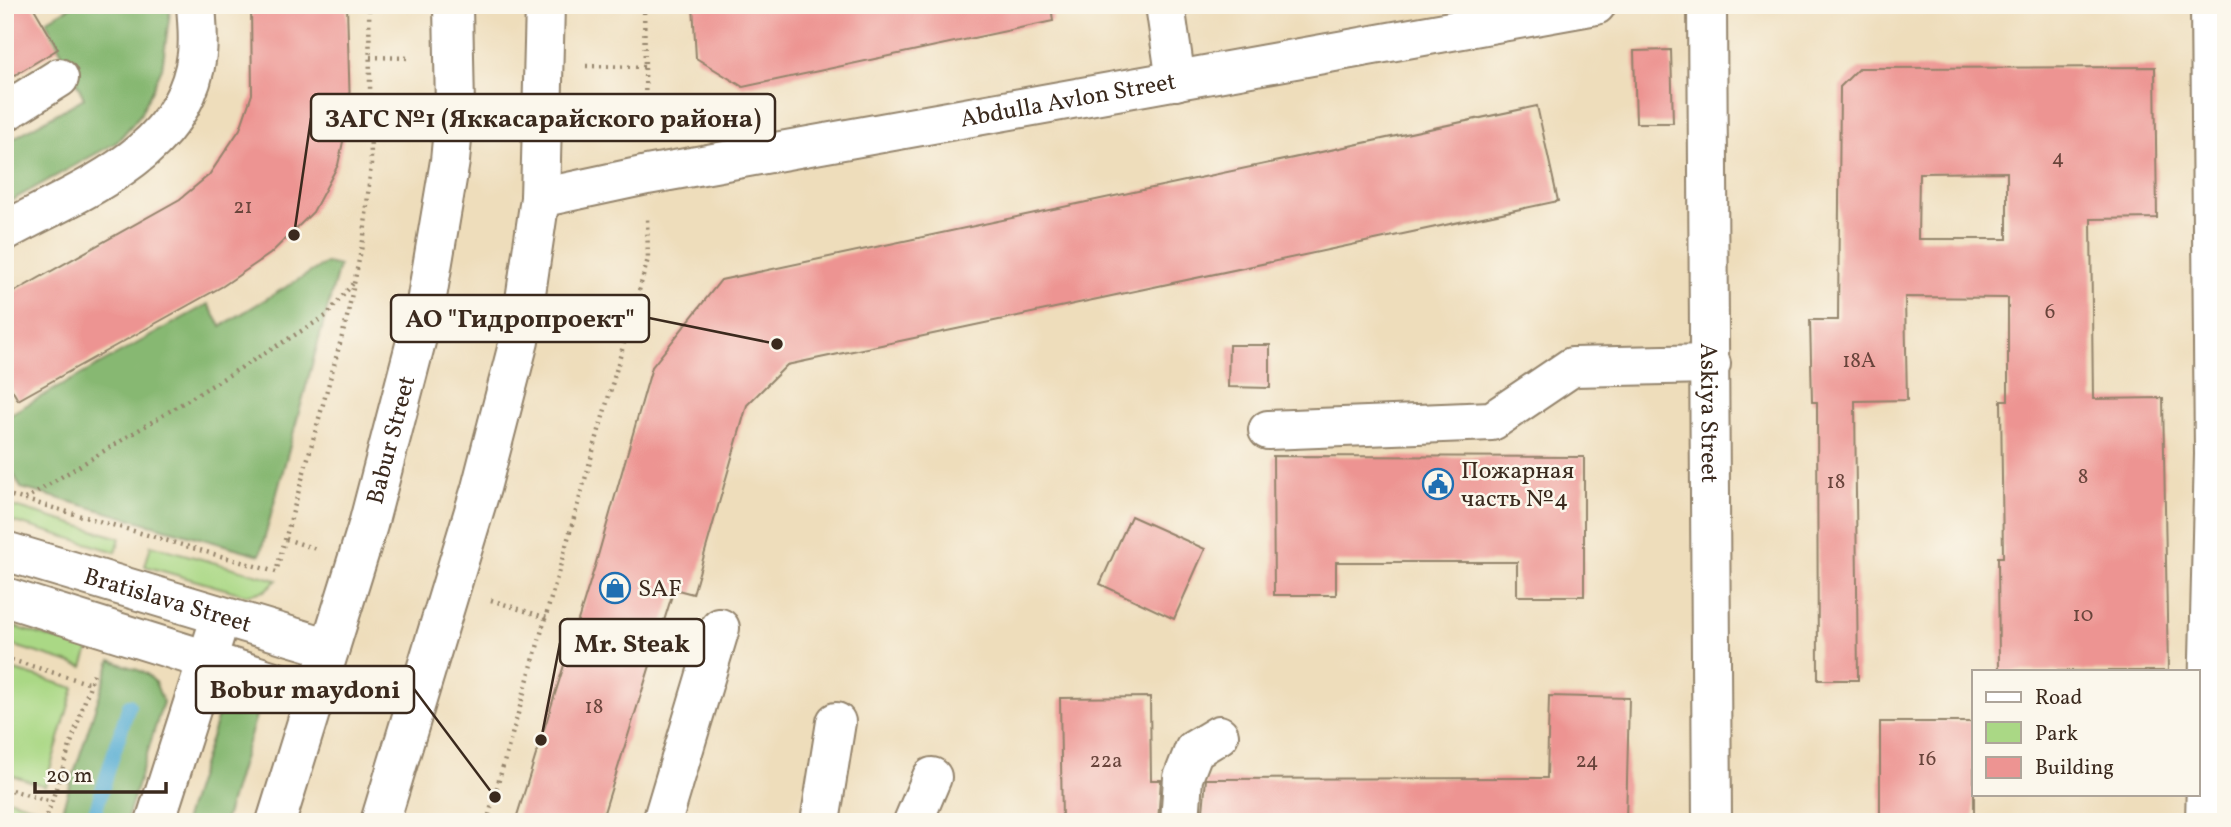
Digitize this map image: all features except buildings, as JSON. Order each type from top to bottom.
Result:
[{"type":"street","points":[[5,230],[119,169],[149,147],[175,119],[195,69],[198,51],[196,5]]},
{"type":"street","name":"Babur Street","points":[[276,822],[371,511],[436,259],[455,108],[453,5]]},
{"type":"street","points":[[380,822],[452,587],[519,341],[540,198],[545,5]]},
{"type":"street","points":[[1165,5],[1176,81]]},
{"type":"street","name":"Abdulla Avlon Street","points":[[540,198],[647,175],[1596,5]]},
{"type":"street","name":"Askiya Street","points":[[1707,5],[1712,822]]},
{"type":"street","points":[[2205,822],[2220,454],[2210,5]]},
{"type":"street","points":[[5,112],[59,78]]},
{"type":"street","points":[[1268,430],[1492,421],[1572,366],[1711,364]]},
{"type":"street","name":"Bratislava Street","points":[[5,551],[330,648]]},
{"type":"street","name":"Bratislava Street","points":[[5,597],[316,694]]},
{"type":"street","points":[[155,822],[221,616]]},
{"type":"street","points":[[662,822],[720,628]]},
{"type":"street","points":[[820,822],[836,722]]},
{"type":"street","points":[[1180,822],[1183,778],[1194,750],[1219,735]]},
{"type":"street","points":[[914,822],[932,777]]},
{"type":"path","points":[[5,494],[276,572],[356,280],[371,164],[369,5]]},
{"type":"path","points":[[644,5],[647,175]]},
{"type":"path","points":[[543,64],[645,67]]},
{"type":"path","points":[[487,822],[648,259]]},
{"type":"path","points":[[24,499],[326,316],[356,280]]},
{"type":"path","points":[[452,587],[547,618]]},
{"type":"path","points":[[45,822],[107,628]]},
{"type":"path","points":[[5,657],[91,684]]},
{"type":"path","points":[[5,788],[51,802]]},
{"type":"green space","points":[[74,5],[171,5],[162,68],[140,115],[117,142],[5,204],[5,143],[84,98],[46,21]]},
{"type":"green space","points":[[326,263],[339,266],[260,555],[21,488],[5,458],[5,417],[208,304],[221,326]]},
{"type":"green space","points":[[5,504],[120,538],[116,552],[5,519]]},
{"type":"green space","points":[[151,545],[277,580],[264,591],[246,595],[145,566]]},
{"type":"green space","points":[[5,624],[89,649],[83,667],[5,643]]},
{"type":"green space","points":[[111,660],[146,673],[155,682],[163,702],[126,822],[58,822]]},
{"type":"green space","points":[[5,667],[74,688],[45,786],[5,773]]},
{"type":"green space","points":[[225,694],[246,701],[256,716],[224,822],[184,822]]},
{"type":"green space","points":[[5,798],[40,809],[36,822],[5,822]]},
{"type":"waterway","points":[[92,822],[129,705]]},
{"type":"place","name":"ЗАГС №1 (Яккасарайского района)","points":[[294,235]]},
{"type":"place","name":"АО \"Гидропроект\"","points":[[777,344]]},
{"type":"place","name":"Пожарная часть №4","points":[[1438,484]]},
{"type":"place","name":"SAF","points":[[615,588]]},
{"type":"place","name":"Mr. Steak","points":[[541,740]]},
{"type":"place","name":"Bobur maydoni","points":[[495,797]]}]
